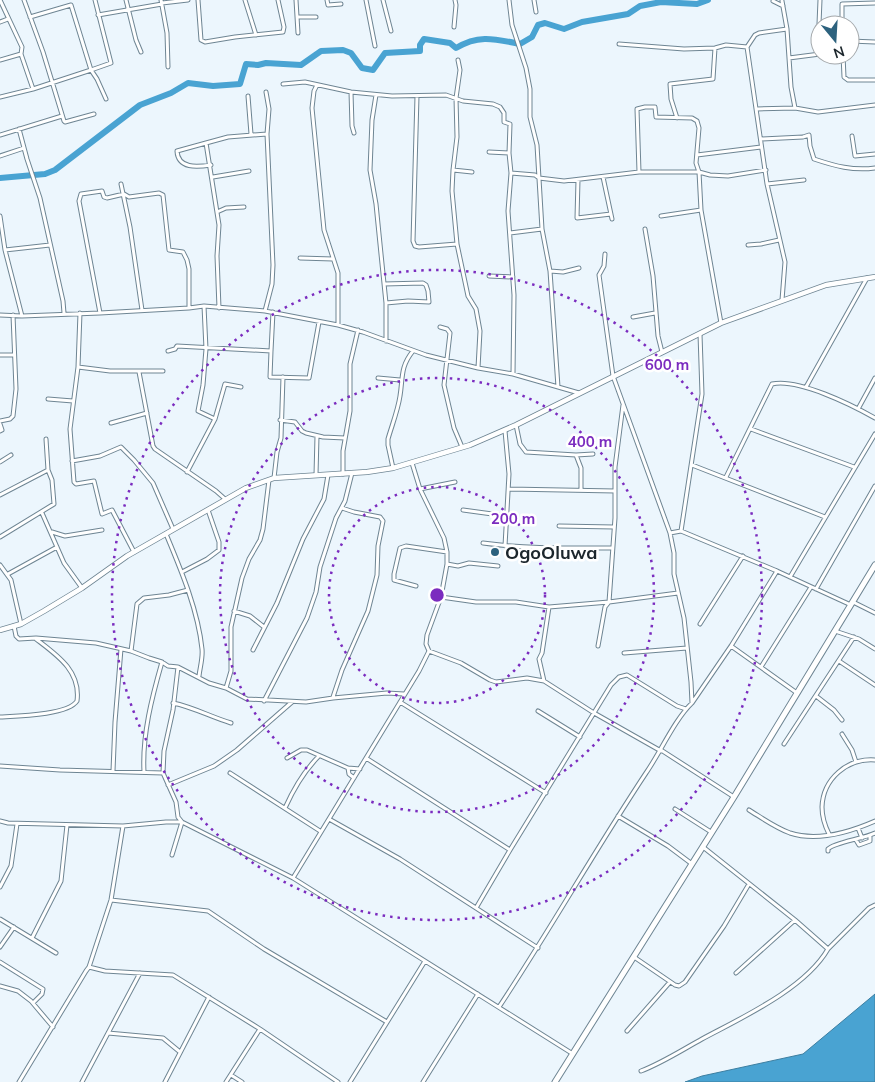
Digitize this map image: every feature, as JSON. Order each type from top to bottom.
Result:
[{"type":"main road","points":[[555,1082],[734,797],[875,565]]},
{"type":"street","points":[[0,0],[22,47],[21,54],[33,89]]},
{"type":"street","points":[[24,0],[65,122],[71,122],[94,114]]},
{"type":"street","points":[[70,0],[91,70],[106,100]]},
{"type":"street","points":[[0,97],[33,89],[52,81],[111,63],[95,0]]},
{"type":"street","points":[[126,0],[141,52]]},
{"type":"street","points":[[98,15],[162,2],[188,0]]},
{"type":"street","points":[[198,0],[201,40],[203,42],[283,32],[284,26],[278,0]]},
{"type":"street","points":[[296,0],[298,33]]},
{"type":"street","points":[[327,0],[328,5],[341,4]]},
{"type":"street","points":[[366,0],[375,46]]},
{"type":"street","points":[[382,0],[391,32]]},
{"type":"street","points":[[454,27],[455,0]]},
{"type":"street","points":[[508,0],[530,89],[530,117],[537,146],[542,229],[550,271],[558,387]]},
{"type":"street","points":[[534,0],[536,12]]},
{"type":"street","points":[[819,15],[820,0]]},
{"type":"street","points":[[246,1],[256,35]]},
{"type":"street","points":[[774,1],[783,6]]},
{"type":"street","points":[[782,1],[787,29],[791,87],[795,108]]},
{"type":"street","points":[[162,2],[167,33],[168,67]]},
{"type":"street","points":[[842,15],[842,4],[856,2],[875,3]]},
{"type":"street","points":[[30,17],[71,5]]},
{"type":"street","points":[[297,17],[316,18]]},
{"type":"street","points":[[0,22],[8,19]]},
{"type":"street","points":[[782,300],[785,262],[767,184],[747,47],[759,33],[787,29]]},
{"type":"street","points":[[860,41],[875,42]]},
{"type":"street","points":[[619,44],[684,49],[726,46],[747,47]]},
{"type":"street","points":[[677,118],[671,99],[670,84],[713,80],[715,48]]},
{"type":"street","points":[[0,60],[21,54]]},
{"type":"street","points":[[789,58],[810,55]]},
{"type":"street","points":[[458,60],[460,70],[456,98],[457,136],[453,170],[453,209],[457,244],[468,296],[476,309],[480,331],[478,368]]},
{"type":"street","points":[[843,65],[844,77],[848,80],[875,80]]},
{"type":"street","points":[[283,84],[305,82],[351,92],[376,94],[446,95],[463,101],[493,104],[500,107],[504,113],[504,122],[510,124],[509,153],[511,173],[508,202],[514,295],[513,374]]},
{"type":"street","points":[[317,85],[314,88],[312,108],[324,230],[338,273],[338,325]]},
{"type":"street","points":[[265,311],[272,284],[273,265],[267,134],[269,109],[266,92]]},
{"type":"street","points":[[351,92],[352,126],[354,132]]},
{"type":"street","points":[[376,94],[373,108],[370,162],[386,303],[386,341]]},
{"type":"street","points":[[248,96],[251,134]]},
{"type":"street","points":[[417,96],[413,241],[415,246],[418,247],[457,244]]},
{"type":"street","points":[[757,109],[795,108],[818,112],[875,105]]},
{"type":"street","points":[[639,172],[637,109],[654,107],[656,117],[692,118],[697,121],[699,128],[696,163],[699,172],[701,210],[721,322]]},
{"type":"street","points":[[0,135],[62,116]]},
{"type":"street","points":[[19,129],[40,198],[58,277],[64,314]]},
{"type":"street","points":[[211,165],[187,166],[181,162],[177,151],[228,137],[267,134]]},
{"type":"street","points":[[761,139],[809,134],[814,159],[837,167],[861,170],[875,168]]},
{"type":"street","points":[[852,136],[855,156],[875,154]]},
{"type":"street","points":[[206,143],[211,165],[219,237],[217,256],[219,308]]},
{"type":"street","points":[[697,155],[761,147]]},
{"type":"street","points":[[0,156],[24,148]]},
{"type":"street","points":[[489,152],[509,153]]},
{"type":"street","points":[[453,170],[472,172]]},
{"type":"street","points":[[511,173],[535,175],[538,178],[564,181],[639,172],[699,172],[728,176],[766,170]]},
{"type":"street","points":[[212,177],[249,171]]},
{"type":"street","points":[[603,177],[612,219]]},
{"type":"street","points":[[578,180],[577,218],[611,214]]},
{"type":"street","points":[[767,184],[804,180]]},
{"type":"street","points":[[121,184],[142,310]]},
{"type":"street","points":[[100,313],[80,197],[84,193],[98,191],[102,191],[106,198],[124,194],[129,197],[159,193],[163,195],[169,250],[183,252],[187,260],[189,308]]},
{"type":"street","points":[[217,212],[226,208],[244,207]]},
{"type":"street","points":[[661,216],[701,210]]},
{"type":"street","points":[[0,216],[5,250],[22,316]]},
{"type":"street","points":[[510,233],[542,229]]},
{"type":"street","points":[[644,230],[653,276],[655,313],[662,352]]},
{"type":"street","points":[[748,245],[779,240]]},
{"type":"street","points":[[5,250],[50,245]]},
{"type":"street","points":[[605,254],[604,266],[599,275],[613,376],[670,533],[674,553],[674,574],[684,618],[692,703]]},
{"type":"street","points":[[300,258],[333,259]]},
{"type":"street","points":[[550,271],[563,272],[579,268]]},
{"type":"street","points":[[489,276],[513,277]]},
{"type":"street","points":[[0,630],[21,624],[82,588],[103,571],[134,552],[246,488],[274,478],[343,474],[393,468],[462,448],[505,431],[721,322],[826,285],[875,277]]},
{"type":"street","points":[[806,387],[868,278]]},
{"type":"street","points":[[384,284],[422,283],[426,285],[428,291],[429,302],[386,303]]},
{"type":"street","points":[[204,306],[206,349],[204,385],[198,411],[215,419]]},
{"type":"street","points":[[0,315],[100,313],[204,306],[273,312],[358,330],[447,362],[513,374],[579,393]]},
{"type":"street","points":[[273,312],[270,377],[309,378],[319,322]]},
{"type":"street","points":[[80,313],[78,367],[69,438],[74,483],[94,481],[102,514],[112,510],[134,552]]},
{"type":"street","points":[[633,318],[655,313]]},
{"type":"street","points":[[0,431],[2,430],[0,423],[13,416],[16,389],[13,315]]},
{"type":"street","points":[[440,327],[447,329],[450,333],[444,385],[454,428],[462,448]]},
{"type":"street","points":[[343,474],[345,438],[350,411],[350,364],[358,330]]},
{"type":"street","points":[[681,530],[702,394],[700,334]]},
{"type":"street","points":[[168,351],[175,350],[177,346],[271,351]]},
{"type":"street","points":[[393,468],[388,439],[400,396],[400,380],[404,365],[413,351]]},
{"type":"street","points":[[0,355],[14,355]]},
{"type":"street","points":[[78,367],[110,371],[163,371]]},
{"type":"street","points":[[138,372],[155,449],[225,499]]},
{"type":"street","points":[[274,478],[276,452],[281,438],[280,420],[283,377]]},
{"type":"street","points":[[378,378],[400,380]]},
{"type":"street","points":[[858,409],[875,378]]},
{"type":"street","points":[[726,477],[772,384],[780,382],[806,387],[875,418]]},
{"type":"street","points":[[187,472],[215,419],[225,384],[242,386]]},
{"type":"street","points":[[48,399],[73,401]]},
{"type":"street","points":[[598,646],[605,606],[608,602],[614,527],[615,467],[624,405]]},
{"type":"street","points":[[111,423],[147,413]]},
{"type":"street","points":[[280,420],[295,422],[302,431],[317,436],[345,438]]},
{"type":"street","points":[[516,425],[520,444],[526,452],[576,455],[593,454]]},
{"type":"street","points":[[751,429],[854,468]]},
{"type":"street","points":[[505,431],[509,474],[505,546]]},
{"type":"street","points":[[790,577],[875,434]]},
{"type":"street","points":[[316,475],[317,436]]},
{"type":"street","points":[[0,537],[42,513],[43,510],[54,503],[52,480],[48,470],[46,438]]},
{"type":"street","points":[[72,462],[90,459],[121,447],[153,483],[173,529]]},
{"type":"street","points":[[0,462],[11,455]]},
{"type":"street","points":[[576,455],[581,468],[581,490]]},
{"type":"street","points":[[412,464],[420,490],[444,538],[447,552],[447,564],[441,597],[427,635],[426,644],[429,651],[460,663],[496,682],[527,678],[544,681],[594,713],[661,750],[734,797]]},
{"type":"street","points":[[692,465],[825,516]]},
{"type":"street","points":[[0,496],[48,470]]},
{"type":"street","points":[[264,701],[307,618],[316,592],[320,567],[336,518],[342,508],[352,472]]},
{"type":"street","points":[[253,650],[277,603],[307,532],[324,500],[328,474]]},
{"type":"street","points":[[226,688],[231,671],[231,627],[234,610],[242,578],[260,540],[263,529],[269,480]]},
{"type":"street","points":[[420,490],[455,482]]},
{"type":"street","points":[[816,589],[875,486]]},
{"type":"street","points":[[509,489],[615,491]]},
{"type":"street","points":[[333,698],[342,670],[368,611],[377,575],[378,546],[382,521],[380,517],[342,508]]},
{"type":"street","points":[[182,572],[207,559],[219,550],[219,542],[208,509]]},
{"type":"street","points":[[463,510],[507,516]]},
{"type":"street","points":[[42,513],[64,564],[82,588]]},
{"type":"street","points":[[559,526],[614,527]]},
{"type":"street","points":[[51,532],[65,536],[102,530]]},
{"type":"street","points":[[670,533],[681,530],[875,613]]},
{"type":"street","points":[[166,533],[188,590],[202,651],[199,676]]},
{"type":"street","points":[[483,543],[505,546],[612,548]]},
{"type":"street","points":[[416,586],[394,580],[400,548],[406,546],[447,552]]},
{"type":"street","points":[[8,574],[57,547]]},
{"type":"street","points":[[700,624],[743,556]]},
{"type":"street","points":[[447,564],[458,566],[469,562],[498,566]]},
{"type":"street","points":[[0,565],[11,580],[21,624]]},
{"type":"street","points":[[499,1007],[538,948],[686,709],[731,646],[777,571]]},
{"type":"street","points":[[761,667],[811,587]]},
{"type":"street","points":[[131,651],[137,604],[140,600],[188,590]]},
{"type":"street","points":[[441,597],[476,602],[516,602],[549,606],[608,602],[678,593]]},
{"type":"street","points":[[544,681],[539,659],[542,653],[549,606]]},
{"type":"street","points":[[234,610],[250,616],[264,627]]},
{"type":"street","points":[[14,626],[16,636],[19,639],[36,638],[96,643],[131,651],[168,666],[178,667],[247,699],[306,702],[387,693],[404,694]]},
{"type":"street","points":[[835,630],[854,637],[875,649]]},
{"type":"street","points":[[784,744],[854,637]]},
{"type":"street","points":[[0,717],[55,711],[70,707],[77,701],[77,684],[68,665],[36,638]]},
{"type":"street","points":[[731,646],[798,693]]},
{"type":"street","points":[[114,770],[120,648]]},
{"type":"street","points":[[624,653],[687,648]]},
{"type":"street","points":[[293,878],[419,671],[429,651]]},
{"type":"street","points":[[839,661],[875,685]]},
{"type":"street","points":[[144,772],[143,750],[154,690],[162,662]]},
{"type":"street","points":[[178,667],[174,703],[164,752],[163,773],[176,802],[178,817],[182,822],[293,878],[574,1054]]},
{"type":"street","points":[[476,908],[611,685],[619,677],[627,674],[677,706],[686,709]]},
{"type":"street","points":[[816,696],[834,710],[842,720]]},
{"type":"street","points":[[168,785],[214,766],[242,746],[293,702]]},
{"type":"street","points":[[400,702],[546,793]]},
{"type":"street","points":[[174,703],[231,723]]},
{"type":"street","points":[[538,712],[580,737]]},
{"type":"street","points":[[842,734],[852,750],[856,762]]},
{"type":"street","points":[[287,758],[301,750],[307,750],[348,768],[360,769]]},
{"type":"street","points":[[285,808],[303,774],[319,756]]},
{"type":"street","points":[[366,758],[510,850]]},
{"type":"street","points":[[829,834],[822,809],[824,795],[836,774],[848,765],[856,762],[875,760]]},
{"type":"street","points":[[0,766],[163,773]]},
{"type":"street","points":[[348,768],[349,774],[354,778]]},
{"type":"street","points":[[230,773],[320,831]]},
{"type":"street","points":[[675,809],[711,832]]},
{"type":"street","points":[[748,810],[790,833],[808,835],[842,833],[875,821]]},
{"type":"street","points":[[618,816],[668,846],[692,864]]},
{"type":"street","points":[[329,819],[400,859],[538,948]]},
{"type":"street","points":[[0,821],[17,824],[124,826],[182,822]]},
{"type":"street","points":[[172,855],[182,822]]},
{"type":"street","points":[[0,887],[10,866],[17,824]]},
{"type":"street","points":[[32,938],[62,881],[68,825]]},
{"type":"street","points":[[19,1082],[89,967],[111,900],[124,826]]},
{"type":"street","points":[[858,828],[862,838]]},
{"type":"street","points":[[828,851],[828,848],[832,845],[856,840],[875,833]]},
{"type":"street","points":[[856,840],[858,845],[863,844],[870,840],[870,836]]},
{"type":"street","points":[[702,846],[795,920],[828,949]]},
{"type":"street","points":[[634,957],[670,982],[679,986],[686,982],[749,884]]},
{"type":"street","points":[[111,900],[208,911],[264,948],[387,1022]]},
{"type":"street","points":[[641,1071],[668,1059],[780,996],[812,969],[828,949],[875,905]]},
{"type":"street","points":[[0,919],[56,953]]},
{"type":"street","points":[[736,974],[795,920]]},
{"type":"street","points":[[0,946],[14,928]]},
{"type":"street","points":[[350,1082],[425,961]]},
{"type":"street","points":[[0,962],[43,989],[42,994],[34,1003]]},
{"type":"street","points":[[89,967],[105,971],[173,975],[260,1029],[338,1082]]},
{"type":"street","points":[[82,1082],[140,973]]},
{"type":"street","points":[[627,1031],[670,982]]},
{"type":"street","points":[[0,986],[18,991],[34,1003],[53,1027]]},
{"type":"street","points":[[423,1082],[478,994]]},
{"type":"street","points":[[165,1082],[209,997]]},
{"type":"street","points":[[226,1082],[260,1029]]},
{"type":"street","points":[[108,1033],[163,1038],[180,1052]]},
{"type":"street","points":[[231,1074],[242,1082]]},
{"type":"water","points":[[875,994],[875,1082],[685,1082],[702,1076],[803,1054]]},
{"type":"waterway","points":[[0,178],[45,174],[55,170],[140,105],[171,93],[188,83],[213,86],[240,84],[246,64],[301,65],[321,51],[343,50],[351,53],[362,68],[373,70],[385,53],[420,51],[420,45],[424,39],[450,43],[456,48],[480,39],[495,39],[520,44],[532,37],[538,25],[545,23],[564,29],[582,22],[628,14],[640,6],[661,2],[697,4],[708,0]]},
{"type":"place","name":"OgoOluwa","points":[[495,552]]}]
